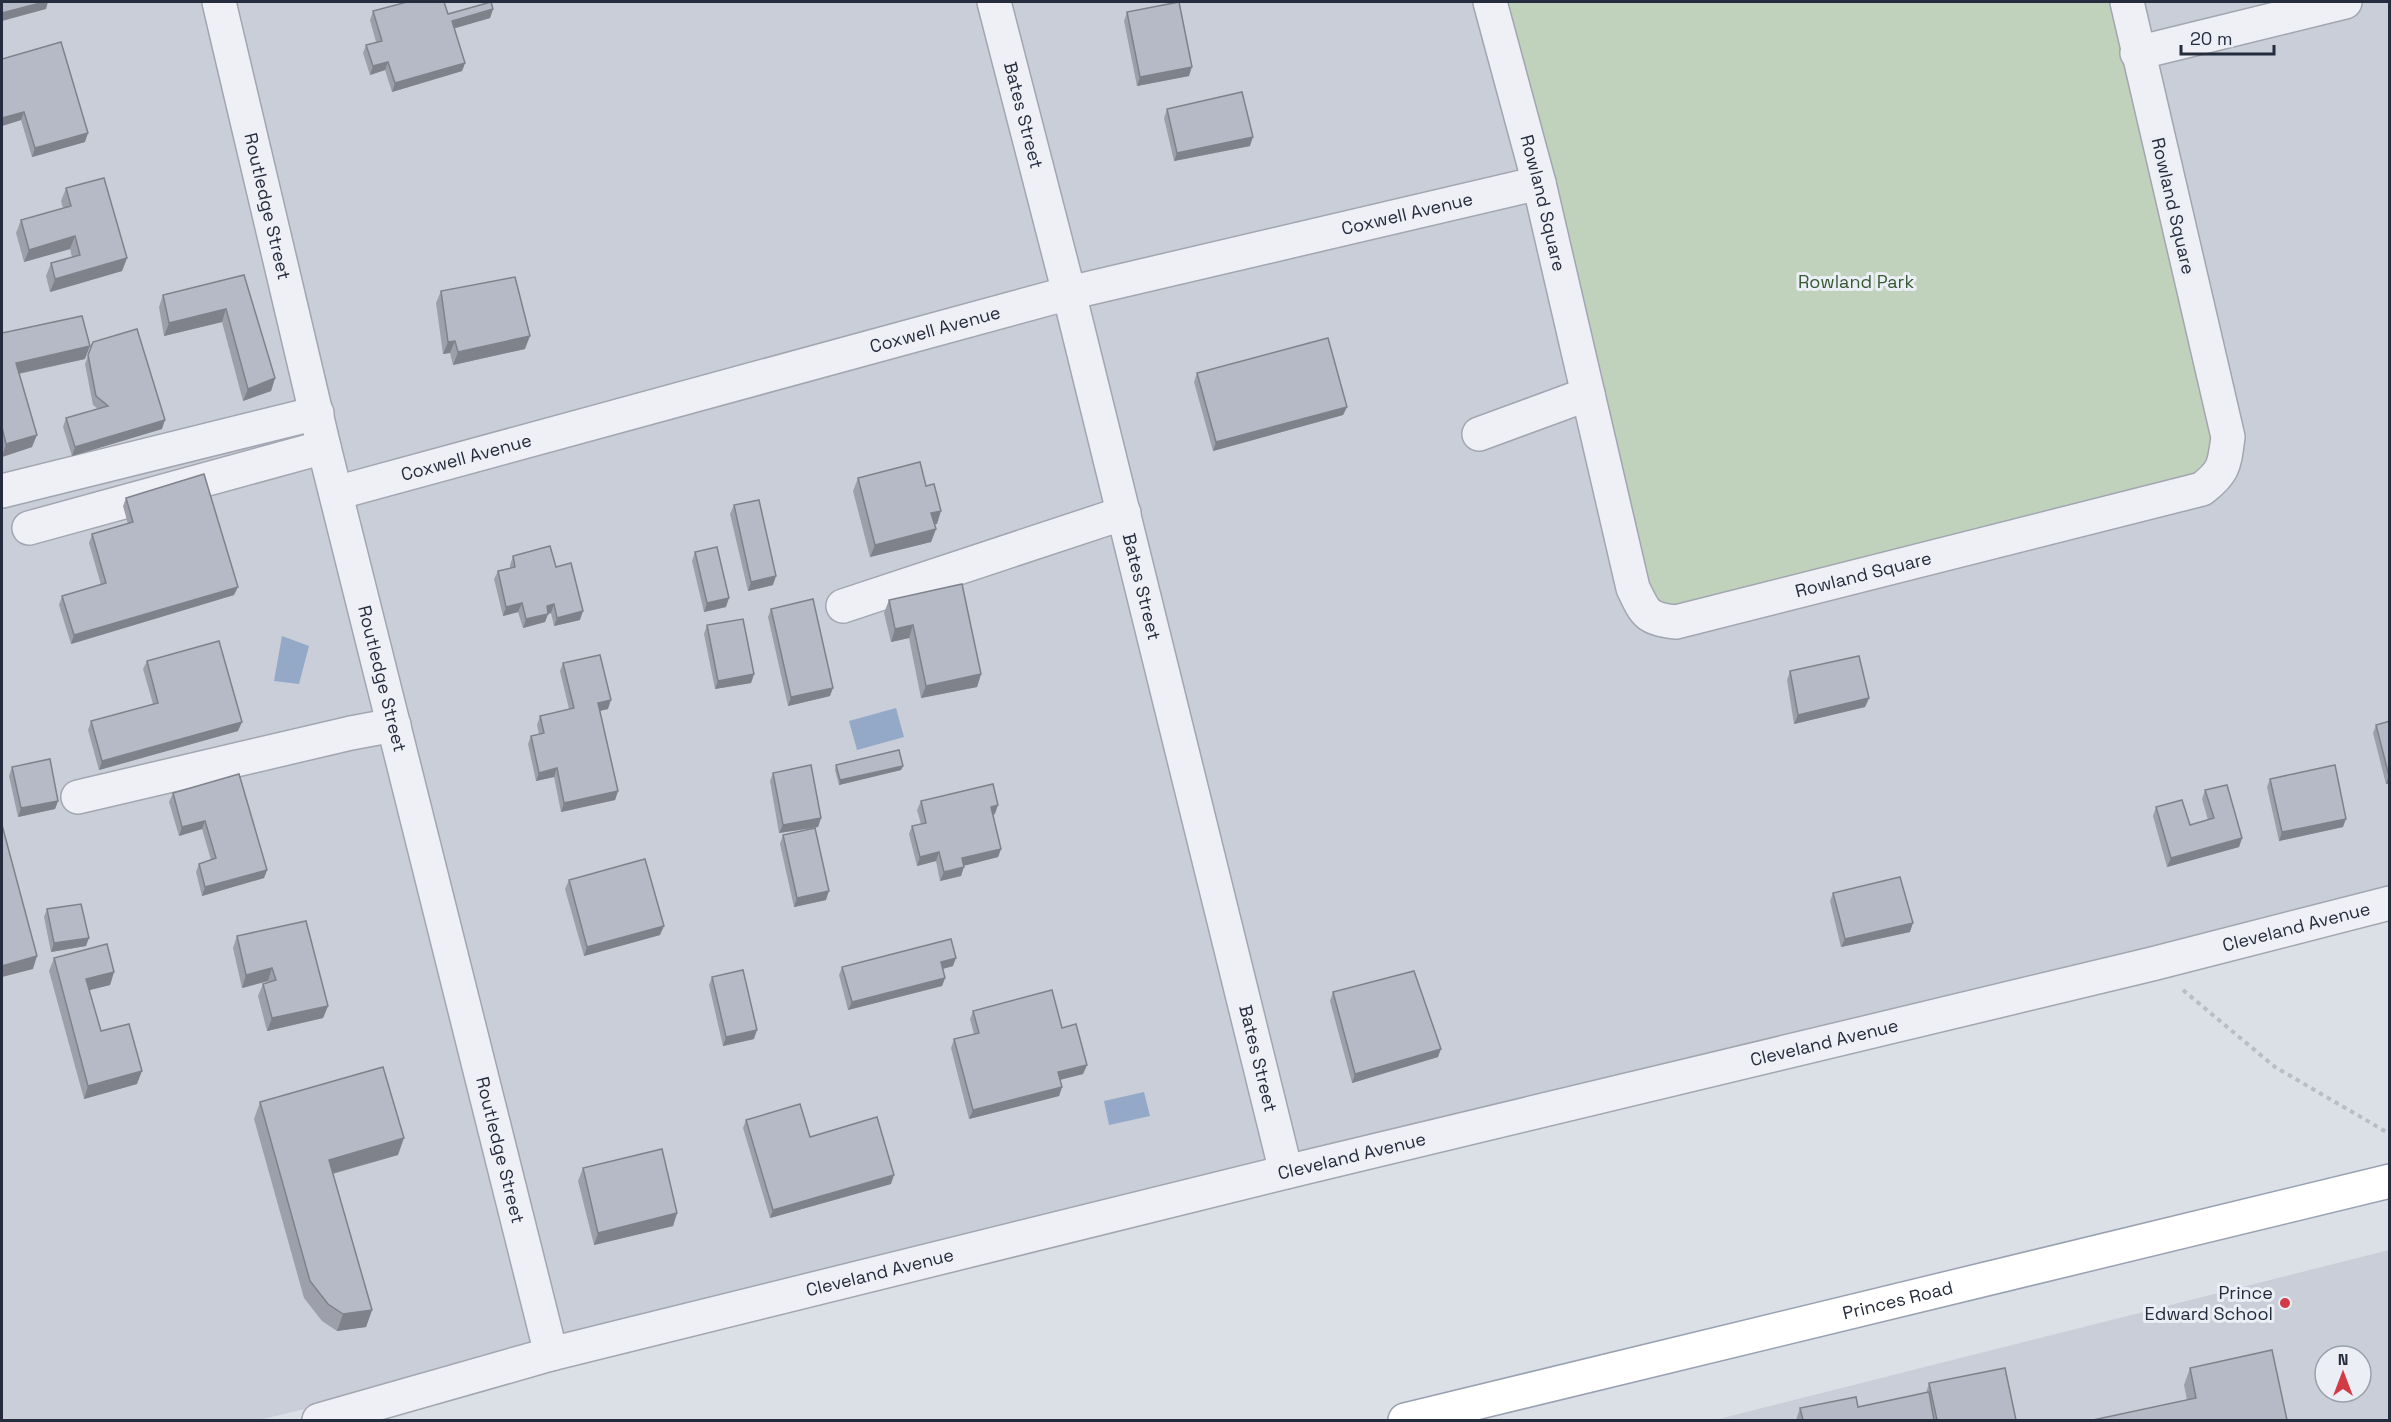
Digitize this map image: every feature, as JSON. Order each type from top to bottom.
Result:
[{"type":"main road","name":"Princes Road","points":[[1405,1420],[2390,1181]]},
{"type":"street","name":"Routledge Street","points":[[219,2],[324,447],[551,1354]]},
{"type":"street","name":"Bates Street","points":[[994,2],[1124,513],[1286,1172]]},
{"type":"street","name":"Rowland Square","points":[[1490,2],[1539,183],[1633,588],[1644,609],[1656,620],[1676,622],[2202,489],[2219,476],[2228,437],[2127,2]]},
{"type":"street","points":[[2137,53],[2345,2]]},
{"type":"street","name":"Coxwell Avenue","points":[[336,494],[1069,293],[1539,183]]},
{"type":"street","points":[[1479,434],[1588,394]]},
{"type":"street","points":[[2,492],[317,413]]},
{"type":"street","points":[[29,528],[324,447]]},
{"type":"street","points":[[843,606],[1124,513]]},
{"type":"street","points":[[78,797],[340,735],[394,725]]},
{"type":"street","name":"Cleveland Avenue","points":[[319,1420],[551,1354],[1286,1172],[2152,964],[2390,903]]},
{"type":"path","points":[[2152,964],[2275,1067],[2390,1134]]},
{"type":"shaded area","points":[[2,2],[2389,2],[2389,909],[259,1420],[2,1420]]},
{"type":"shaded area","name":"Prince Edward School","points":[[2389,1250],[2389,1420],[1715,1420]]},
{"type":"green space","name":"Rowland Park","points":[[1493,2],[2130,2],[2229,476],[1653,624]]},
{"type":"water","points":[[282,636],[309,646],[299,684],[274,681]]},
{"type":"water","points":[[896,708],[904,737],[857,750],[849,721]]},
{"type":"water","points":[[1144,1092],[1150,1116],[1109,1125],[1104,1101]]},
{"type":"building","points":[[2,2],[44,2],[2,13]]},
{"type":"building","points":[[407,2],[444,2],[448,14],[491,2],[493,9],[452,21],[465,63],[395,83],[388,62],[373,66],[366,45],[382,41],[373,11]]},
{"type":"building","points":[[1179,2],[1192,67],[1140,77],[1127,12]]},
{"type":"building","points":[[61,42],[88,133],[35,148],[24,112],[2,118],[2,59]]},
{"type":"building","points":[[1242,92],[1253,137],[1177,153],[1167,109]]},
{"type":"building","points":[[104,178],[127,258],[55,279],[51,263],[80,255],[75,236],[29,250],[21,220],[71,206],[66,188]]},
{"type":"building","points":[[244,275],[275,378],[248,389],[226,309],[169,323],[163,295]]},
{"type":"building","points":[[515,277],[530,336],[458,352],[455,341],[448,342],[441,291]]},
{"type":"building","points":[[82,316],[90,346],[16,363],[37,435],[6,444],[2,427],[2,333]]},
{"type":"building","points":[[137,329],[165,420],[75,447],[66,418],[108,406],[96,396],[88,355],[93,342]]},
{"type":"building","points":[[1328,338],[1347,407],[1216,442],[1197,373]]},
{"type":"building","points":[[920,462],[926,486],[934,484],[941,511],[931,513],[936,529],[875,545],[858,478]]},
{"type":"building","points":[[204,474],[238,587],[74,635],[62,596],[106,583],[92,534],[133,522],[126,498]]},
{"type":"building","points":[[759,500],[776,576],[751,582],[734,505]]},
{"type":"building","points":[[550,546],[556,567],[571,563],[583,611],[557,618],[554,604],[547,606],[548,614],[526,619],[522,603],[506,607],[498,571],[515,567],[513,556]]},
{"type":"building","points":[[717,547],[729,598],[707,603],[695,552]]},
{"type":"building","points":[[962,584],[981,674],[926,686],[913,625],[895,629],[889,600]]},
{"type":"building","points":[[813,599],[833,688],[791,697],[771,609]]},
{"type":"building","points":[[743,619],[754,674],[718,681],[707,625]]},
{"type":"building","points":[[219,641],[242,722],[102,761],[91,721],[158,703],[147,661]]},
{"type":"building","points":[[600,655],[611,700],[598,703],[618,791],[564,803],[557,768],[539,773],[531,736],[544,733],[540,716],[574,708],[563,663]]},
{"type":"building","points":[[1859,656],[1869,698],[1798,715],[1790,671]]},
{"type":"building","points":[[2390,721],[2390,776],[2389,776],[2376,725]]},
{"type":"building","points":[[899,750],[903,766],[840,780],[836,765]]},
{"type":"building","points":[[50,759],[58,801],[21,808],[12,767]]},
{"type":"building","points":[[811,765],[821,818],[783,825],[773,773]]},
{"type":"building","points":[[2335,765],[2346,819],[2282,832],[2270,779]]},
{"type":"building","points":[[239,774],[267,870],[205,887],[199,864],[216,858],[205,821],[182,827],[173,793]]},
{"type":"building","points":[[993,784],[998,805],[991,807],[1001,849],[962,858],[964,867],[944,872],[939,852],[920,857],[912,826],[926,823],[921,801]]},
{"type":"building","points":[[2227,785],[2242,838],[2171,858],[2156,807],[2182,800],[2190,825],[2214,818],[2205,790]]},
{"type":"building","points":[[2,825],[37,956],[2,966]]},
{"type":"building","points":[[815,828],[829,891],[797,898],[783,835]]},
{"type":"building","points":[[645,859],[664,926],[587,947],[569,880]]},
{"type":"building","points":[[1900,877],[1913,923],[1845,939],[1833,893]]},
{"type":"building","points":[[81,904],[89,938],[54,943],[47,909]]},
{"type":"building","points":[[306,921],[328,1006],[272,1018],[263,984],[276,980],[272,968],[246,975],[237,936]]},
{"type":"building","points":[[951,939],[956,958],[941,962],[945,978],[852,1002],[842,967]]},
{"type":"building","points":[[107,944],[114,972],[86,979],[101,1031],[129,1024],[142,1071],[88,1086],[54,958]]},
{"type":"building","points":[[743,970],[757,1030],[726,1037],[712,977]]},
{"type":"building","points":[[1414,971],[1441,1049],[1355,1074],[1333,992]]},
{"type":"building","points":[[1052,990],[1062,1028],[1076,1024],[1087,1065],[1058,1072],[1062,1087],[973,1110],[954,1039],[979,1033],[973,1011]]},
{"type":"building","points":[[383,1067],[404,1138],[329,1160],[372,1310],[343,1314],[328,1304],[310,1281],[260,1102]]},
{"type":"building","points":[[800,1104],[810,1137],[877,1117],[894,1175],[773,1210],[746,1120]]},
{"type":"building","points":[[662,1149],[677,1213],[598,1233],[583,1168]]},
{"type":"building","points":[[2272,1350],[2287,1420],[2093,1420],[2196,1398],[2190,1368]]},
{"type":"building","points":[[2005,1368],[2016,1420],[1937,1420],[1929,1383]]},
{"type":"building","points":[[1929,1392],[1934,1420],[1803,1420],[1800,1408],[1856,1397],[1858,1407]]},
{"type":"place","name":"Prince Edward School","points":[[2285,1303]]}]
